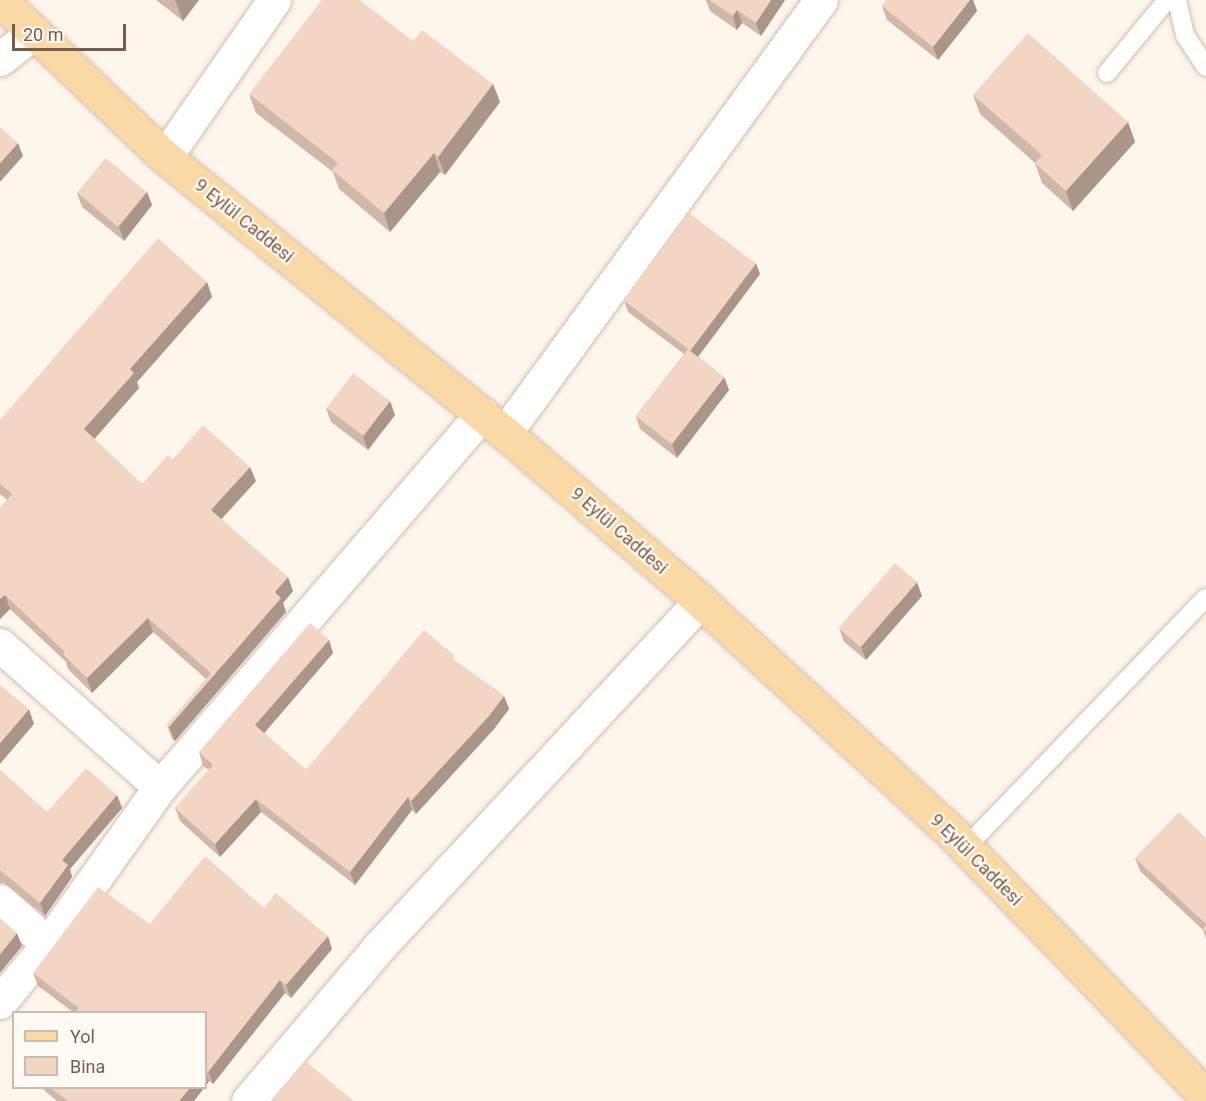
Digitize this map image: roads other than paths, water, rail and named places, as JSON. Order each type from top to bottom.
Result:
[{"type":"main road","name":"9 Eylül Caddesi","points":[[0,0],[165,157],[494,424],[700,601],[965,848],[1206,1096]]},
{"type":"street","points":[[165,157],[274,0]]},
{"type":"street","points":[[0,1002],[48,944],[160,787],[494,424],[821,0]]},
{"type":"street","points":[[0,59],[33,33]]},
{"type":"street","points":[[248,1101],[378,948],[700,601]]},
{"type":"street","points":[[0,645],[160,787]]},
{"type":"street","points":[[0,901],[48,944]]},
{"type":"lane","points":[[1107,73],[1167,0]]},
{"type":"lane","points":[[1177,0],[1185,35],[1206,67]]},
{"type":"lane","points":[[965,848],[1206,598]]}]
